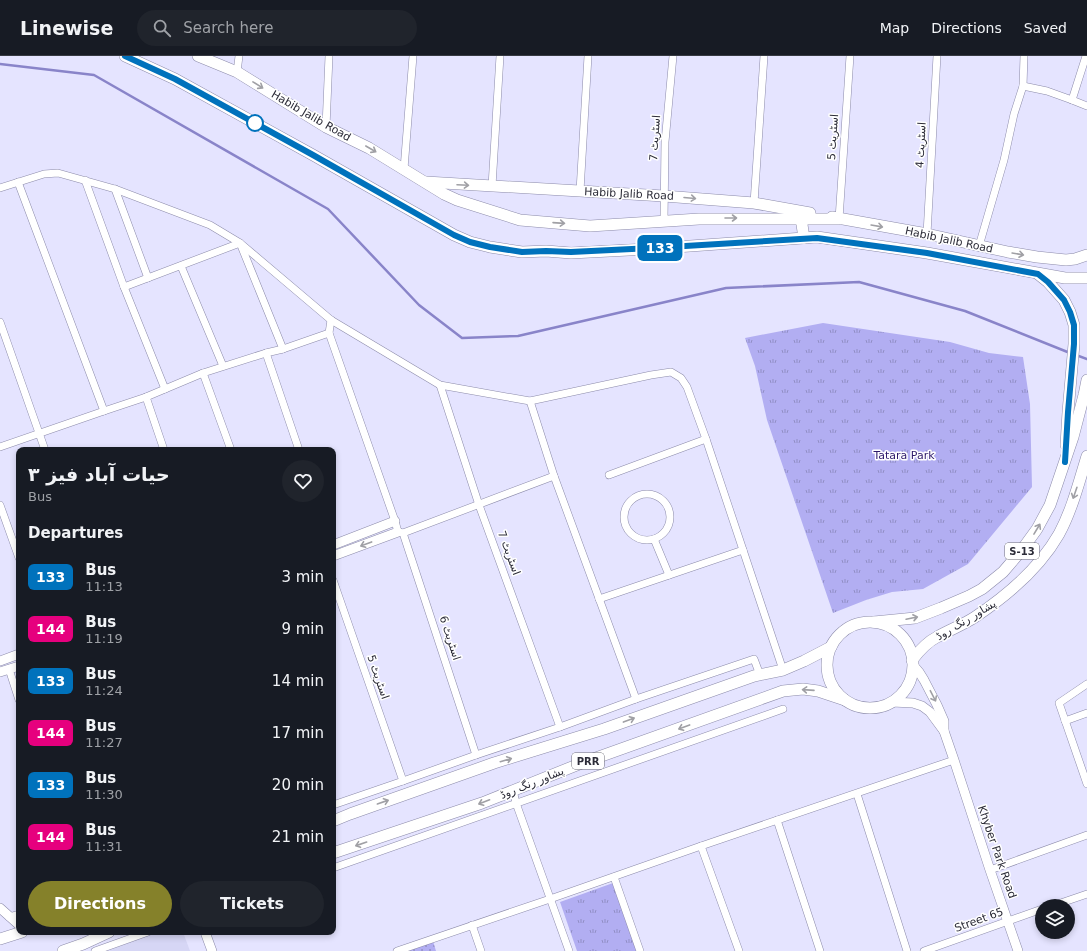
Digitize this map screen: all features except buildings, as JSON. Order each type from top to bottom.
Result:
[{"type":"main road","points":[[125,56],[175,79],[454,235],[470,242],[490,247],[522,252],[571,252],[817,238],[927,253],[1038,274],[1065,278],[1087,278]]},
{"type":"main road","name":"Habib Jalib Road","points":[[198,56],[237,72],[326,127],[369,148],[424,182],[664,196],[754,203],[927,234],[1008,252],[1055,260],[1075,259],[1087,255]]},
{"type":"main road","points":[[424,182],[457,200],[520,220],[590,226],[699,218],[839,219]]},
{"type":"main road","points":[[801,218],[804,238]]},
{"type":"main road","points":[[1038,274],[1048,282],[1064,300],[1074,325],[1074,344],[1065,462]]},
{"type":"main road","name":"پشاور رنگ روڈ","points":[[874,622],[915,618],[982,590],[1003,572],[1022,552],[1050,505],[1065,462],[1087,380]]},
{"type":"main road","name":"پشاور رنگ روڈ","points":[[913,662],[923,647],[936,637],[972,619],[1004,597],[1034,568],[1059,534],[1069,511],[1087,456]]},
{"type":"main road","points":[[874,622],[892,628],[900,634],[910,650],[913,662],[912,674],[909,682],[899,697],[881,707],[868,708],[856,706],[845,700],[837,692],[830,682],[828,659],[831,647],[836,638],[844,631],[853,626],[874,622]]},
{"type":"main road","name":"PRR","points":[[336,820],[494,763],[604,729],[760,675],[783,670],[831,647]]},
{"type":"main road","name":"پشاور رنگ روڈ","points":[[336,852],[482,803],[582,763],[783,691],[803,689],[818,691],[845,700]]},
{"type":"main road","points":[[0,939],[16,934]]},
{"type":"main road","points":[[63,951],[102,935]]},
{"type":"street","points":[[237,72],[239,56]]},
{"type":"street","points":[[326,127],[329,56]]},
{"type":"street","points":[[404,169],[413,56]]},
{"type":"street","points":[[492,186],[500,56]]},
{"type":"street","points":[[580,191],[588,56]]},
{"type":"street","name":"اسٹریٹ 7","points":[[664,221],[665,142],[673,56]]},
{"type":"street","points":[[754,203],[764,56]]},
{"type":"street","name":"اسٹریٹ 5","points":[[839,219],[850,56]]},
{"type":"street","name":"اسٹریٹ 4","points":[[927,234],[937,56]]},
{"type":"street","points":[[979,246],[1004,160],[1014,114],[1023,86],[1024,56]]},
{"type":"street","points":[[1072,100],[1086,56]]},
{"type":"street","points":[[1023,86],[1047,91],[1087,106]]},
{"type":"street","points":[[0,188],[44,174],[58,173],[115,189],[210,226],[240,243],[331,320],[440,385],[530,401],[651,375],[671,372],[681,378],[687,387],[706,439],[783,670]]},
{"type":"street","points":[[85,180],[124,287],[165,389]]},
{"type":"street","points":[[18,182],[104,411]]},
{"type":"street","points":[[115,189],[148,278]]},
{"type":"street","points":[[124,287],[240,243]]},
{"type":"street","points":[[240,243],[283,349]]},
{"type":"street","points":[[180,266],[223,366]]},
{"type":"street","points":[[0,447],[146,397],[223,366],[283,349],[329,333],[331,320]]},
{"type":"street","points":[[0,322],[45,447]]},
{"type":"street","name":"اسٹریٹ 6","points":[[329,333],[395,521],[401,533],[476,755]]},
{"type":"street","points":[[266,353],[299,447]]},
{"type":"street","points":[[203,373],[230,447]]},
{"type":"street","name":"اسٹریٹ 7","points":[[440,385],[479,505],[560,727]]},
{"type":"street","points":[[146,397],[163,447]]},
{"type":"street","points":[[530,401],[554,476],[636,699]]},
{"type":"street","points":[[609,475],[706,439]]},
{"type":"street","points":[[336,555],[479,505],[554,476]]},
{"type":"street","points":[[644,494],[659,498],[668,509],[670,516],[666,530],[661,536],[654,539],[639,539],[632,535],[625,522],[624,514],[626,507],[631,501],[644,494]]},
{"type":"street","points":[[0,505],[16,550]]},
{"type":"street","points":[[336,544],[395,521]]},
{"type":"street","points":[[654,539],[669,576]]},
{"type":"street","points":[[599,600],[743,550]]},
{"type":"street","name":"اسٹریٹ 5","points":[[336,589],[403,781]]},
{"type":"street","points":[[0,661],[16,655]]},
{"type":"street","points":[[336,804],[754,659],[760,675]]},
{"type":"street","points":[[913,662],[937,705],[944,721],[944,731]]},
{"type":"street","points":[[16,667],[4,671],[16,694]]},
{"type":"street","points":[[1087,684],[1059,703],[1087,784]]},
{"type":"street","points":[[892,702],[922,706],[930,712],[944,731]]},
{"type":"street","points":[[336,867],[783,709]]},
{"type":"street","points":[[1065,721],[1087,713]]},
{"type":"street","name":"Khyber Park Road","points":[[944,731],[1018,951]]},
{"type":"street","points":[[396,951],[954,760]]},
{"type":"street","points":[[513,790],[516,803],[569,951]]},
{"type":"street","points":[[857,794],[907,951]]},
{"type":"street","points":[[777,820],[820,951]]},
{"type":"street","points":[[990,870],[1087,834]]},
{"type":"street","points":[[701,846],[739,951]]},
{"type":"street","points":[[614,877],[640,951]]},
{"type":"street","points":[[1072,899],[1087,894]]},
{"type":"street","points":[[0,908],[16,923]]},
{"type":"street","name":"Street 65","points":[[924,951],[939,948],[1035,911]]},
{"type":"street","points":[[9,917],[16,915]]},
{"type":"street","points":[[472,925],[481,951]]},
{"type":"street","points":[[94,951],[139,935]]},
{"type":"street","points":[[206,935],[212,951]]},
{"type":"shaded area","points":[[148,935],[184,935],[190,951],[108,951]]},
{"type":"green space","name":"Tatara Park","points":[[823,323],[950,342],[989,353],[1023,357],[1030,404],[1032,487],[968,564],[923,589],[892,592],[833,613],[767,420],[755,366],[745,338]]},
{"type":"green space","points":[[613,883],[637,951],[577,951],[560,902]]},
{"type":"green space","points":[[433,941],[436,951],[406,951]]},
{"type":"waterway","points":[[0,64],[94,75],[328,209],[419,305],[462,338],[518,336],[726,288],[859,282],[965,311],[1070,353]]},
{"type":"waterway","points":[[1076,355],[1087,359]]},
{"type":"bus line","name":"133","points":[[125,56],[175,79],[454,235],[470,242],[490,247],[522,252],[571,252],[817,238],[927,253],[1038,274],[1054,288],[1064,300],[1074,325],[1074,344],[1065,462]]}]
